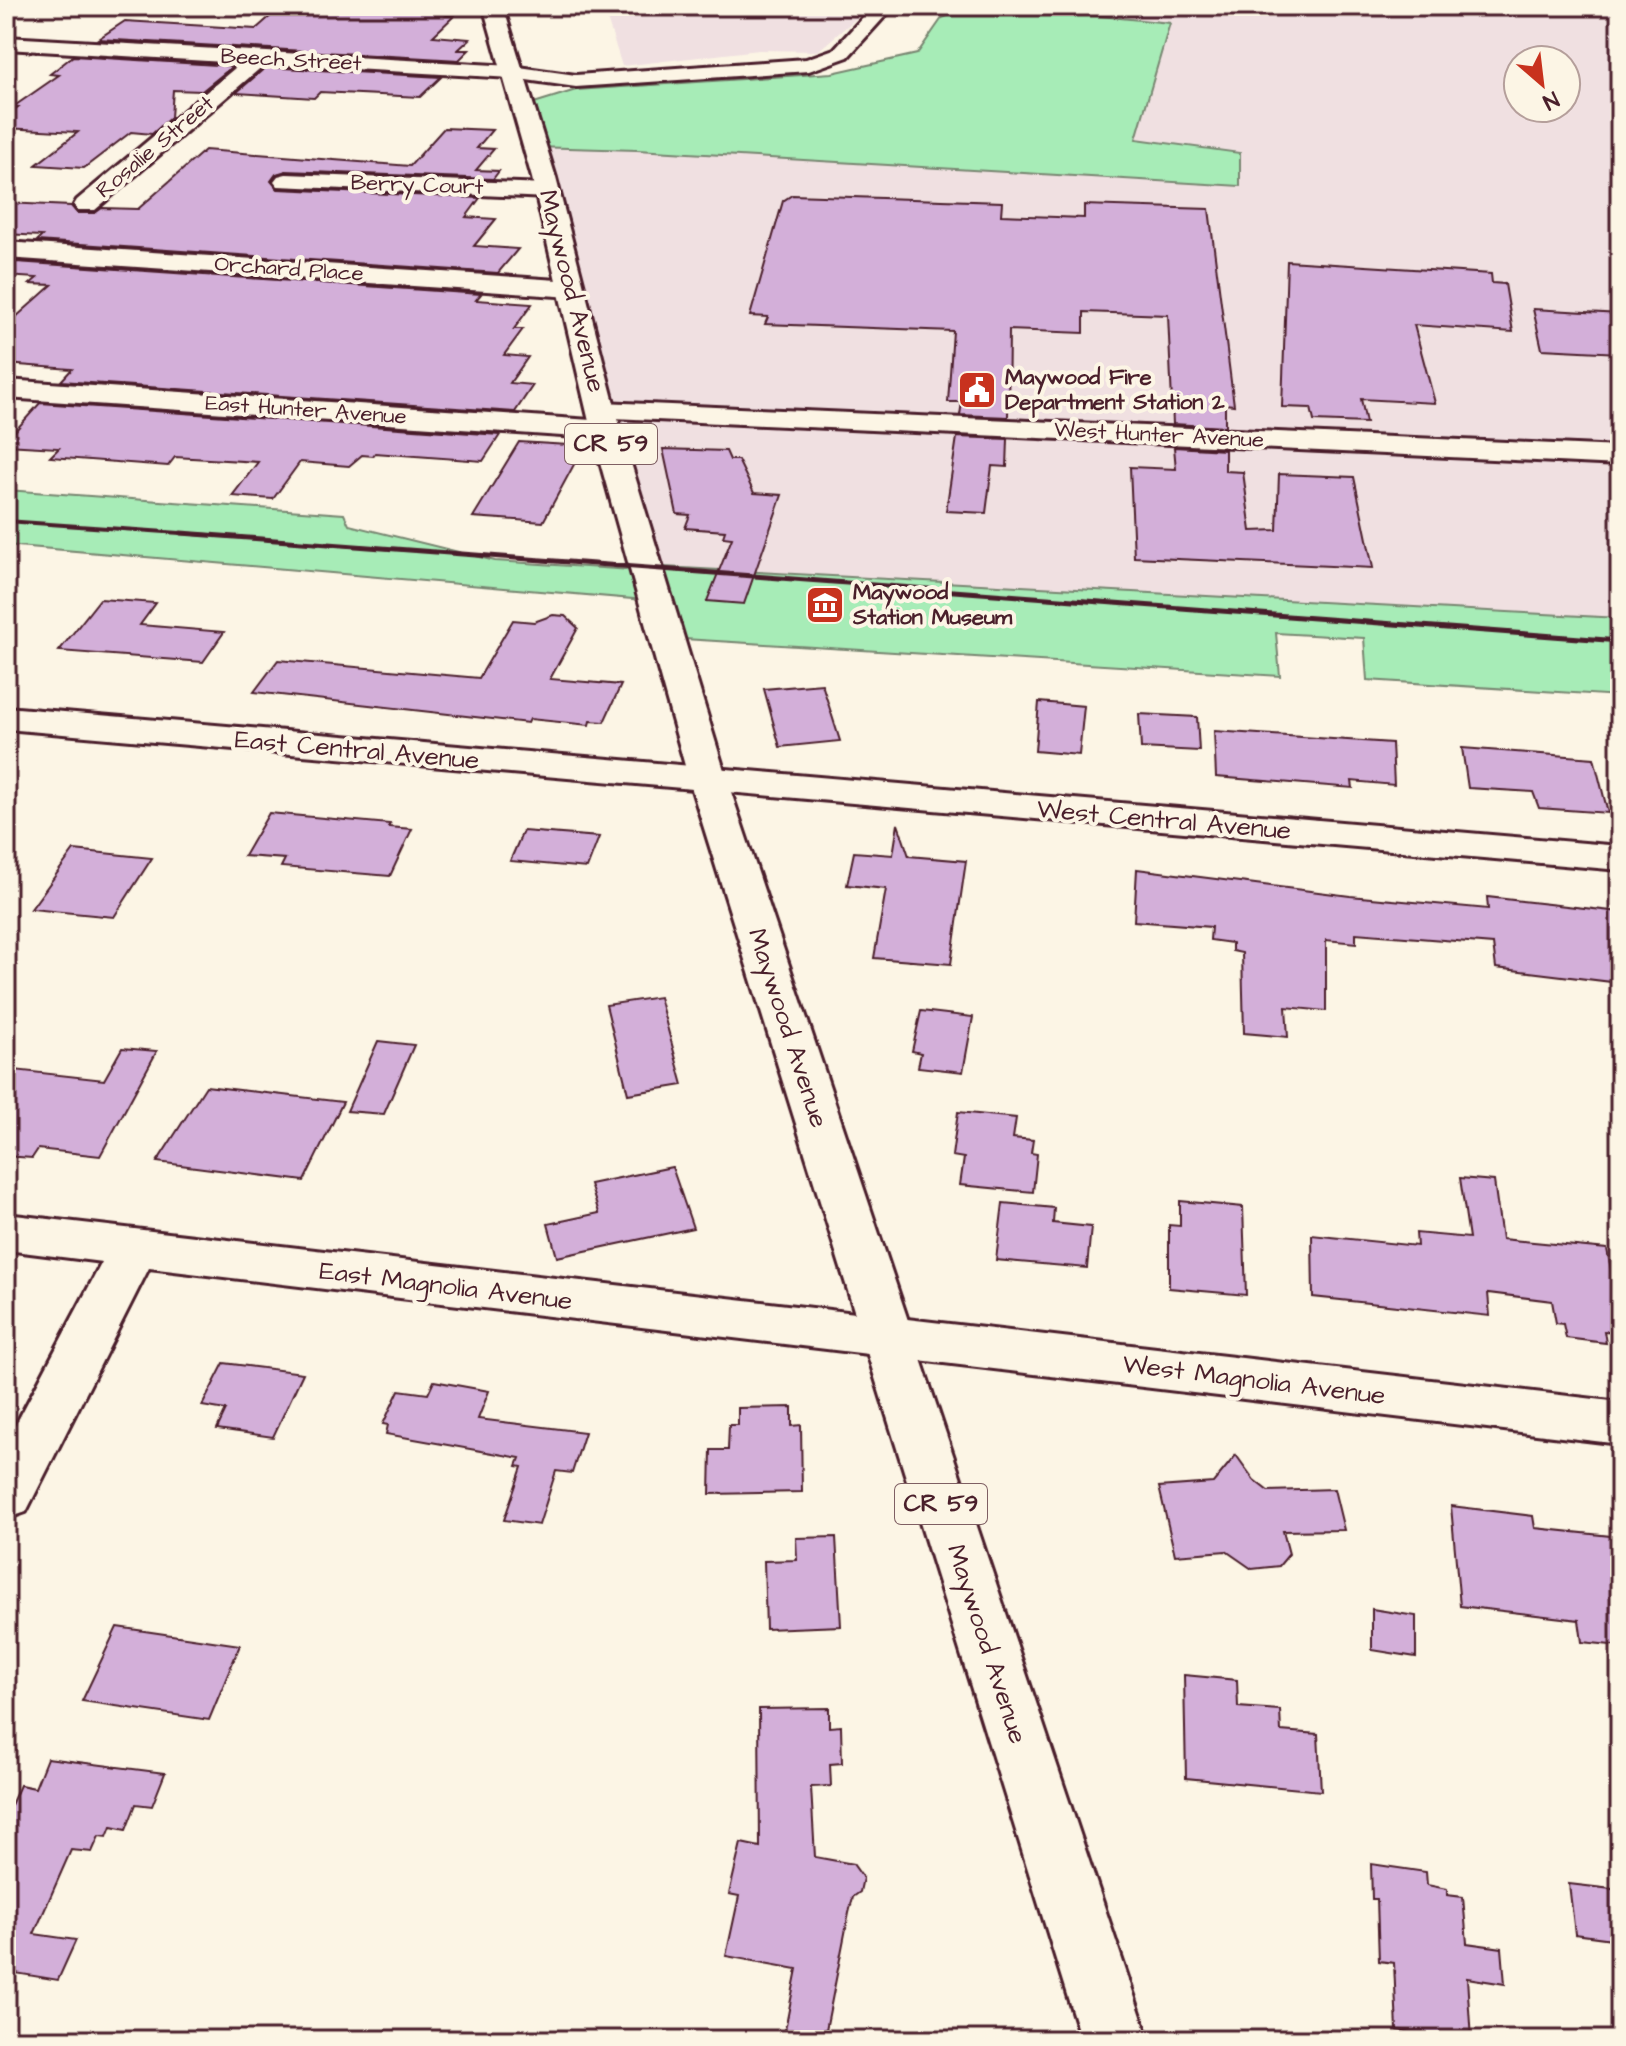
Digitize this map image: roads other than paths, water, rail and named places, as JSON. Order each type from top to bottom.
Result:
[{"type":"street","name":"Maywood Avenue","points":[[493,6],[547,191],[604,420],[708,780],[1115,2040]]},
{"type":"street","name":"Beech Street","points":[[6,43],[512,72],[576,81],[809,65],[841,53],[880,10],[893,6]]},
{"type":"street","points":[[17,67],[49,45]]},
{"type":"street","name":"Rosalie Street","points":[[86,205],[260,58]]},
{"type":"street","name":"Beech Street","points":[[520,102],[576,81]]},
{"type":"street","name":"Berry Court","points":[[286,181],[547,191]]},
{"type":"street","name":"Orchard Place","points":[[6,250],[572,289]]},
{"type":"street","name":"East Hunter Avenue","points":[[6,389],[604,420]]},
{"type":"street","name":"West Hunter Avenue","points":[[604,420],[1620,456]]},
{"type":"street","name":"East Central Avenue","points":[[6,718],[708,780]]},
{"type":"street","name":"West Central Avenue","points":[[708,780],[1620,858]]},
{"type":"street","name":"East Magnolia Avenue","points":[[6,1232],[887,1338]]},
{"type":"street","points":[[6,1496],[134,1248]]},
{"type":"street","name":"West Magnolia Avenue","points":[[887,1338],[1620,1423]]},
{"type":"railway","points":[[6,521],[192,534]]},
{"type":"railway","points":[[181,533],[192,534]]},
{"type":"railway","points":[[192,534],[209,535]]},
{"type":"railway","points":[[192,534],[1620,641]]},
{"type":"place","name":"Maywood Fire Department Station 2","points":[[977,390]]},
{"type":"place","name":"Maywood Station Museum","points":[[825,605]]}]
